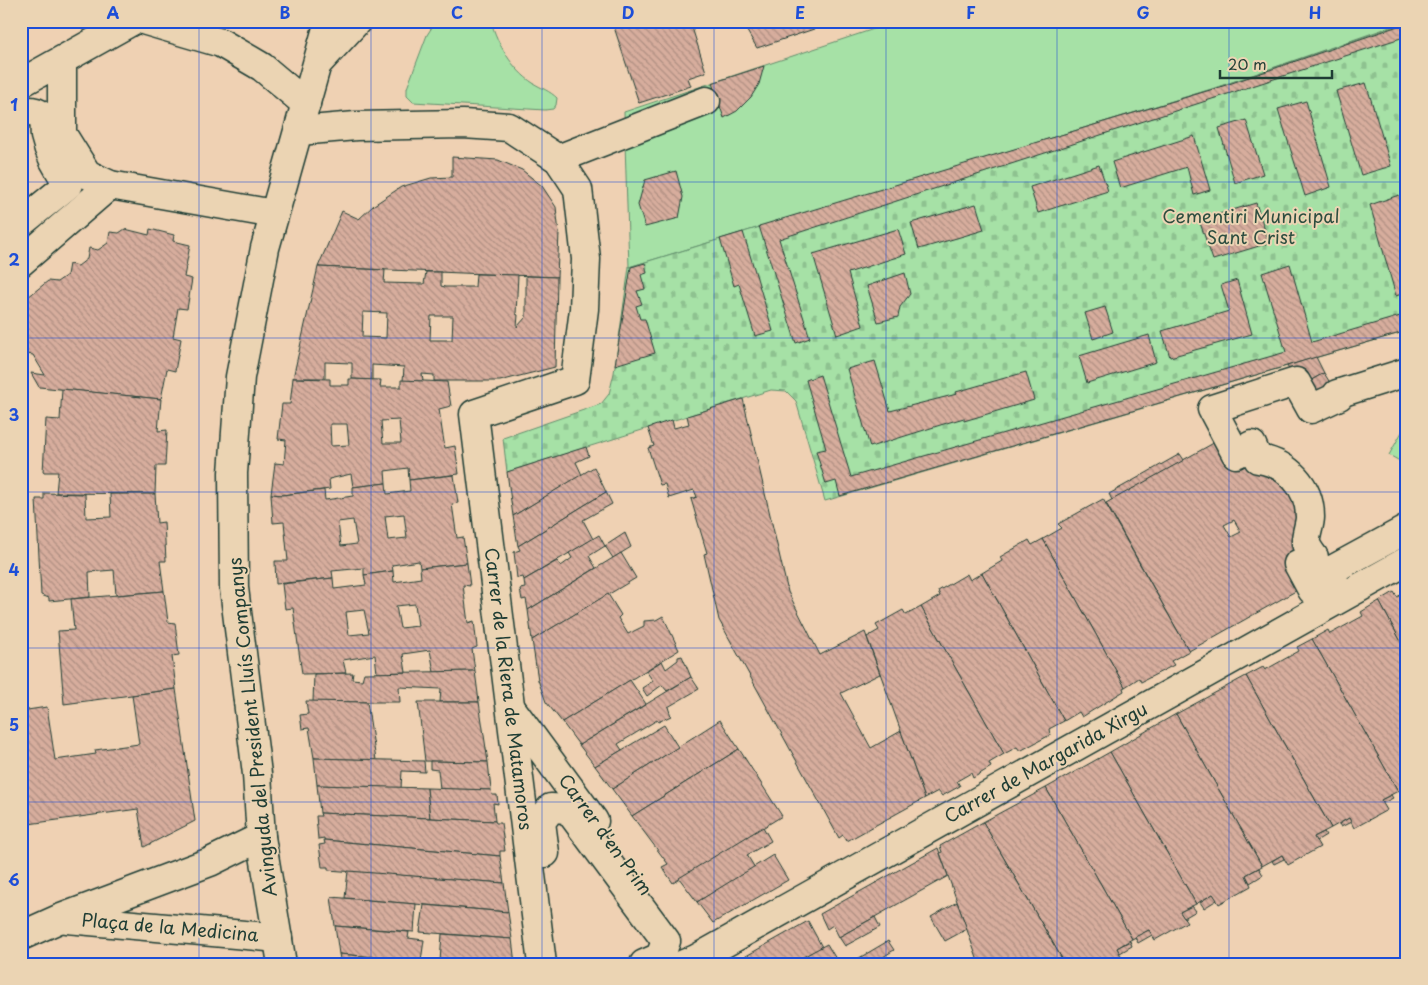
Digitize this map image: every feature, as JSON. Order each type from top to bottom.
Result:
[{"type":"street","points":[[21,83],[62,62],[132,21]]},
{"type":"street","points":[[146,21],[221,43],[262,67],[306,104]]},
{"type":"street","name":"Avinguda del President Lluís Companys","points":[[280,951],[261,837],[256,765],[234,588],[233,473],[240,377],[258,280],[274,214],[329,21]]},
{"type":"street","points":[[316,66],[357,21]]},
{"type":"street","points":[[62,62],[62,134],[87,174],[110,185],[274,214]]},
{"type":"street","points":[[299,131],[356,126],[463,124],[509,127],[558,159],[706,100]]},
{"type":"street","points":[[21,113],[26,110],[38,112],[42,116],[48,147],[61,174],[69,184],[21,223]]},
{"type":"street","name":"Carrer de la Riera de Matamoros","points":[[542,964],[474,414],[574,380],[584,309],[586,259],[578,189],[558,159]]},
{"type":"street","points":[[21,262],[110,185]]},
{"type":"street","points":[[1407,372],[1337,394],[1339,396],[1311,409],[1296,382],[1212,409],[1236,454],[1252,445],[1258,459],[1271,461],[1291,473],[1305,493],[1310,513],[1306,543],[1314,557],[1298,564],[1312,590],[1315,589],[1319,597],[1337,587],[1328,572],[1407,529]]},
{"type":"street","name":"Carrer de Margarida Xirgu","points":[[693,962],[1407,561]]},
{"type":"street","name":"Carrer d'en Prim","points":[[510,707],[693,962]]},
{"type":"street","points":[[559,964],[541,822],[551,808],[568,809],[666,941],[660,957],[644,964]]},
{"type":"street","name":"Plaça de la Medicina","points":[[21,936],[61,918],[210,862],[261,837]]},
{"type":"street","name":"Plaça de la Medicina","points":[[61,918],[280,951]]},
{"type":"green space","points":[[436,21],[491,21],[497,39],[513,64],[526,78],[557,98],[556,105],[553,109],[545,110],[413,102],[407,96],[407,88],[427,35]]},
{"type":"green space","points":[[898,21],[1407,21],[1212,89],[629,267],[624,112]]},
{"type":"green space","name":"Cementiri Municipal Sant Crist","points":[[1407,22],[1407,331],[825,501],[796,401],[786,391],[771,390],[507,472],[503,438],[601,404],[609,394],[614,373],[629,267],[1212,89]]},
{"type":"green space","points":[[1407,423],[1407,465],[1389,455]]},
{"type":"building","points":[[612,21],[690,21],[706,72],[688,78],[691,86],[639,103]]},
{"type":"building","points":[[741,21],[835,21],[835,22],[757,48]]},
{"type":"building","points":[[1407,23],[1407,36],[779,239],[810,338],[796,343],[759,226],[1220,87]]},
{"type":"building","points":[[764,66],[759,84],[751,97],[737,111],[724,118],[712,83]]},
{"type":"building","points":[[1366,83],[1391,166],[1361,175],[1336,91]]},
{"type":"building","points":[[1306,101],[1331,187],[1305,196],[1278,109]]},
{"type":"building","points":[[1246,120],[1263,174],[1235,183],[1219,128]]},
{"type":"building","points":[[1194,136],[1210,190],[1194,195],[1187,167],[1120,188],[1112,162]]},
{"type":"building","points":[[452,157],[498,160],[522,170],[542,186],[556,207],[559,233],[557,277],[318,267],[342,211],[359,219],[374,205],[401,187],[431,178],[452,177]]},
{"type":"building","points":[[1099,165],[1108,191],[1038,213],[1030,187]]},
{"type":"building","points":[[676,171],[683,197],[679,218],[645,227],[638,205],[645,180]]},
{"type":"building","points":[[1399,195],[1407,221],[1407,292],[1396,296],[1370,205]]},
{"type":"building","points":[[1256,203],[1269,243],[1213,260],[1199,220]]},
{"type":"building","points":[[976,204],[984,230],[919,249],[911,223]]},
{"type":"building","points":[[125,229],[149,235],[150,229],[174,235],[173,241],[190,245],[184,277],[192,279],[187,309],[178,308],[173,337],[181,339],[175,371],[167,369],[161,399],[39,387],[31,373],[45,375],[33,355],[21,353],[21,311],[26,307],[28,297],[48,281],[57,282],[67,275],[69,264],[78,266],[87,259],[89,248],[98,250],[108,243],[110,232],[119,233]]},
{"type":"building","points":[[898,229],[906,254],[848,273],[863,326],[837,335],[813,254]]},
{"type":"building","points":[[743,232],[773,331],[755,336],[739,284],[734,286],[720,239]]},
{"type":"building","points":[[645,263],[647,273],[641,275],[645,289],[637,291],[642,304],[636,306],[640,319],[645,319],[655,353],[615,365],[631,267]]},
{"type":"building","points":[[1290,264],[1312,342],[1407,314],[1407,331],[840,496],[836,481],[826,484],[816,451],[826,449],[806,380],[820,375],[851,477],[1286,352],[1262,273]]},
{"type":"building","points":[[318,267],[385,270],[384,283],[424,284],[426,272],[441,272],[441,286],[445,287],[475,287],[476,274],[518,275],[517,327],[526,317],[526,276],[557,277],[555,367],[500,381],[434,381],[434,375],[422,374],[423,381],[403,381],[404,367],[372,365],[372,380],[352,379],[352,363],[325,362],[325,378],[293,378]],"holes":[[[363,312],[387,313],[386,338],[362,337]],[[431,316],[453,316],[452,340],[430,340]]]},
{"type":"building","points":[[905,273],[910,294],[900,307],[898,317],[878,322],[867,286]]},
{"type":"building","points":[[1237,280],[1252,334],[1170,357],[1162,331],[1229,311],[1221,285]]},
{"type":"building","points":[[1105,307],[1113,332],[1093,339],[1085,313]]},
{"type":"building","points":[[1149,335],[1156,362],[1087,383],[1079,356]]},
{"type":"building","points":[[1316,357],[1324,373],[1299,387],[1287,366]]},
{"type":"building","points":[[875,361],[890,411],[957,394],[956,392],[1026,372],[1034,400],[964,421],[964,418],[950,422],[870,447],[847,369]]},
{"type":"building","points":[[1324,373],[1337,394],[1311,409],[1299,387]]},
{"type":"building","points":[[293,378],[330,379],[330,385],[349,385],[349,379],[381,380],[380,387],[401,387],[401,380],[447,382],[451,406],[439,409],[445,448],[455,446],[459,474],[409,480],[408,468],[385,471],[386,483],[353,487],[351,474],[329,479],[330,489],[282,495],[271,494],[275,463],[284,464],[286,440],[278,439],[282,404],[290,404]],"holes":[[[399,420],[401,443],[383,443],[381,421]],[[330,424],[347,424],[349,445],[331,446]]]},
{"type":"building","points":[[62,389],[161,399],[158,431],[167,430],[165,466],[156,466],[155,494],[56,493],[58,472],[43,472],[46,419],[60,420]]},
{"type":"building","points":[[743,399],[788,592],[820,655],[865,632],[880,674],[841,693],[871,748],[901,731],[925,798],[847,841],[843,835],[839,838],[719,620],[704,554],[707,553],[691,499],[697,497],[694,490],[669,498],[665,484],[660,485],[648,448],[654,446],[648,428],[672,420],[674,428],[689,424],[687,416]]},
{"type":"building","points":[[1228,435],[1311,507],[1310,583],[1189,651],[1106,503]],"holes":[[[1234,520],[1241,532],[1231,537],[1224,525]]]},
{"type":"building","points":[[586,447],[589,456],[576,462],[582,475],[513,516],[507,472]]},
{"type":"building","points":[[1180,454],[1184,460],[1112,500],[1109,494]]},
{"type":"building","points":[[594,467],[606,492],[518,546],[513,516]]},
{"type":"building","points":[[454,475],[458,503],[452,504],[457,538],[463,537],[467,563],[420,568],[419,561],[392,565],[393,571],[364,575],[364,568],[332,571],[333,578],[276,584],[275,561],[288,561],[284,522],[273,523],[271,494],[282,495],[324,490],[325,500],[353,496],[353,487],[386,483],[387,494],[410,491],[409,480]],"holes":[[[404,514],[407,538],[388,540],[385,516]],[[353,520],[357,544],[341,546],[338,522]]]},
{"type":"building","points":[[606,492],[612,504],[583,520],[593,539],[524,580],[523,577],[517,578],[514,552],[520,550],[518,546]]},
{"type":"building","points":[[44,493],[85,494],[86,518],[111,517],[110,494],[155,494],[157,523],[164,522],[166,561],[160,561],[164,591],[116,595],[114,570],[89,572],[90,597],[49,601],[49,598],[41,595],[36,499],[44,499]]},
{"type":"building","points":[[1103,499],[1189,651],[1171,661],[1174,665],[1141,682],[1139,678],[1125,687],[1043,539],[1062,528],[1058,524]]},
{"type":"building","points":[[625,533],[631,547],[613,558],[605,546]]},
{"type":"building","points":[[599,535],[605,546],[589,556],[596,568],[528,610],[526,599],[522,600],[520,589],[525,588],[524,580],[557,561],[561,566],[572,558],[569,553]]},
{"type":"building","points":[[1043,539],[1125,687],[1123,688],[1124,691],[1082,717],[1079,712],[1064,721],[982,573],[1002,561],[1000,557],[1029,540],[1032,545]]},
{"type":"building","points":[[621,553],[636,578],[532,640],[528,610]]},
{"type":"building","points":[[467,563],[470,586],[463,585],[468,623],[474,621],[477,647],[472,649],[475,671],[434,672],[430,650],[403,654],[406,672],[377,673],[375,655],[343,660],[346,673],[302,674],[293,608],[285,609],[282,584],[333,578],[334,589],[366,585],[364,575],[393,571],[394,582],[421,578],[420,568]],"holes":[[[415,604],[418,626],[400,628],[396,606]],[[364,610],[369,633],[349,635],[346,612]]]},
{"type":"building","points":[[982,573],[1064,721],[1049,729],[1050,735],[1020,751],[1017,747],[1004,754],[921,607],[940,596],[938,591],[967,574],[970,580]]},
{"type":"building","points":[[164,591],[168,622],[175,623],[179,655],[172,656],[176,689],[64,704],[58,631],[74,630],[71,599]]},
{"type":"building","points":[[1407,591],[1407,653],[1379,601],[1394,592],[1397,597]]},
{"type":"building","points":[[608,594],[621,615],[618,618],[628,634],[644,626],[644,621],[656,620],[663,616],[679,650],[562,722],[546,702],[538,680],[532,640]]},
{"type":"building","points":[[1379,601],[1407,653],[1407,786],[1398,791],[1312,639],[1328,630],[1330,634],[1363,616],[1361,612]]},
{"type":"building","points":[[921,607],[1004,754],[989,763],[991,767],[973,778],[971,773],[957,781],[960,786],[942,796],[938,791],[925,798],[867,637],[879,630],[876,625],[903,610],[906,615]]},
{"type":"building","points":[[1312,639],[1398,791],[1381,800],[1387,810],[1354,828],[1349,818],[1331,828],[1246,676],[1263,667],[1265,670],[1299,651],[1297,647]]},
{"type":"building","points":[[682,656],[691,677],[667,691],[662,685],[647,696],[642,688],[653,681],[646,671],[662,661],[666,669],[678,660],[678,657]]},
{"type":"building","points":[[475,671],[479,702],[440,702],[441,689],[399,687],[400,702],[313,702],[314,674],[353,673],[352,679],[362,680],[364,673]]},
{"type":"building","points":[[1246,676],[1331,828],[1314,837],[1320,847],[1288,865],[1282,855],[1262,866],[1176,714]]},
{"type":"building","points":[[691,677],[699,689],[668,707],[671,716],[658,722],[657,720],[618,744],[622,750],[595,766],[579,745]]},
{"type":"building","points":[[630,680],[646,704],[579,745],[562,722]]},
{"type":"building","points":[[176,689],[195,821],[144,847],[138,809],[21,825],[21,711],[47,707],[55,760],[96,754],[95,750],[139,744],[132,695]]},
{"type":"building","points":[[306,701],[367,702],[376,760],[314,758],[309,728],[302,729],[300,715],[308,714]]},
{"type":"building","points":[[418,702],[479,702],[488,762],[425,761]]},
{"type":"building","points":[[1176,714],[1262,866],[1246,875],[1251,886],[1219,904],[1213,894],[1196,904],[1110,752]]},
{"type":"building","points":[[720,720],[739,749],[632,816],[612,789]]},
{"type":"building","points":[[664,725],[678,747],[612,789],[595,766]]},
{"type":"building","points":[[739,749],[782,816],[673,883],[662,867],[668,864],[632,816]]},
{"type":"building","points":[[1110,752],[1196,904],[1180,912],[1187,922],[1155,940],[1149,930],[1132,939],[1046,788]]},
{"type":"building","points":[[314,758],[424,761],[425,772],[402,771],[401,788],[317,785]]},
{"type":"building","points":[[430,761],[488,762],[491,790],[440,789],[438,770],[430,769]]},
{"type":"building","points":[[317,785],[427,788],[430,818],[320,813]]},
{"type":"building","points":[[427,788],[491,790],[492,795],[497,795],[498,804],[493,803],[495,821],[430,818]]},
{"type":"building","points":[[1046,788],[1132,939],[1117,948],[1122,958],[1111,964],[1065,964],[983,822]]},
{"type":"building","points":[[1391,795],[1393,798],[1383,803],[1381,800]]},
{"type":"building","points":[[320,813],[495,821],[496,823],[501,823],[505,851],[500,851],[500,856],[324,840],[324,838],[318,839],[316,816],[321,816]]},
{"type":"building","points":[[1349,818],[1351,822],[1341,827],[1339,824]]},
{"type":"building","points":[[983,822],[1065,964],[979,964],[940,853],[942,852],[940,846]]},
{"type":"building","points":[[763,827],[771,841],[747,855],[755,868],[697,902],[679,878]]},
{"type":"building","points":[[1324,832],[1326,835],[1316,841],[1314,837]]},
{"type":"building","points":[[324,840],[500,856],[504,883],[328,870],[328,867],[322,867],[319,845],[325,844]]},
{"type":"building","points":[[938,848],[948,876],[839,937],[833,925],[827,929],[820,914]]},
{"type":"building","points":[[773,855],[788,880],[713,923],[697,902]]},
{"type":"building","points":[[1282,855],[1284,859],[1274,864],[1272,861]]},
{"type":"building","points":[[1259,868],[1263,875],[1250,883],[1246,875]]},
{"type":"building","points":[[348,871],[504,883],[508,912],[345,898]]},
{"type":"building","points":[[1213,894],[1217,900],[1204,908],[1200,902]]},
{"type":"building","points":[[331,897],[416,904],[414,932],[335,926]]},
{"type":"building","points":[[957,902],[967,929],[945,941],[931,917]]},
{"type":"building","points":[[424,905],[508,912],[512,939],[420,932]]},
{"type":"building","points":[[1192,906],[1196,911],[1184,918],[1180,912]]},
{"type":"building","points":[[875,917],[880,927],[845,946],[839,937]]},
{"type":"building","points":[[808,921],[822,947],[791,964],[742,964],[739,960]]},
{"type":"building","points":[[335,926],[409,932],[408,938],[424,940],[421,961],[339,954]]},
{"type":"building","points":[[1149,930],[1152,935],[1138,943],[1135,937]]},
{"type":"building","points":[[442,934],[512,939],[515,964],[440,962]]},
{"type":"building","points":[[888,941],[894,950],[872,964],[849,964]]},
{"type":"building","points":[[1130,941],[1132,946],[1120,953],[1117,948]]},
{"type":"building","points":[[827,944],[839,964],[791,964],[812,952]]},
{"type":"building","points":[[339,954],[421,961],[421,964],[341,964]]},
{"type":"building","points":[[77,961],[100,964],[72,964]]}]
